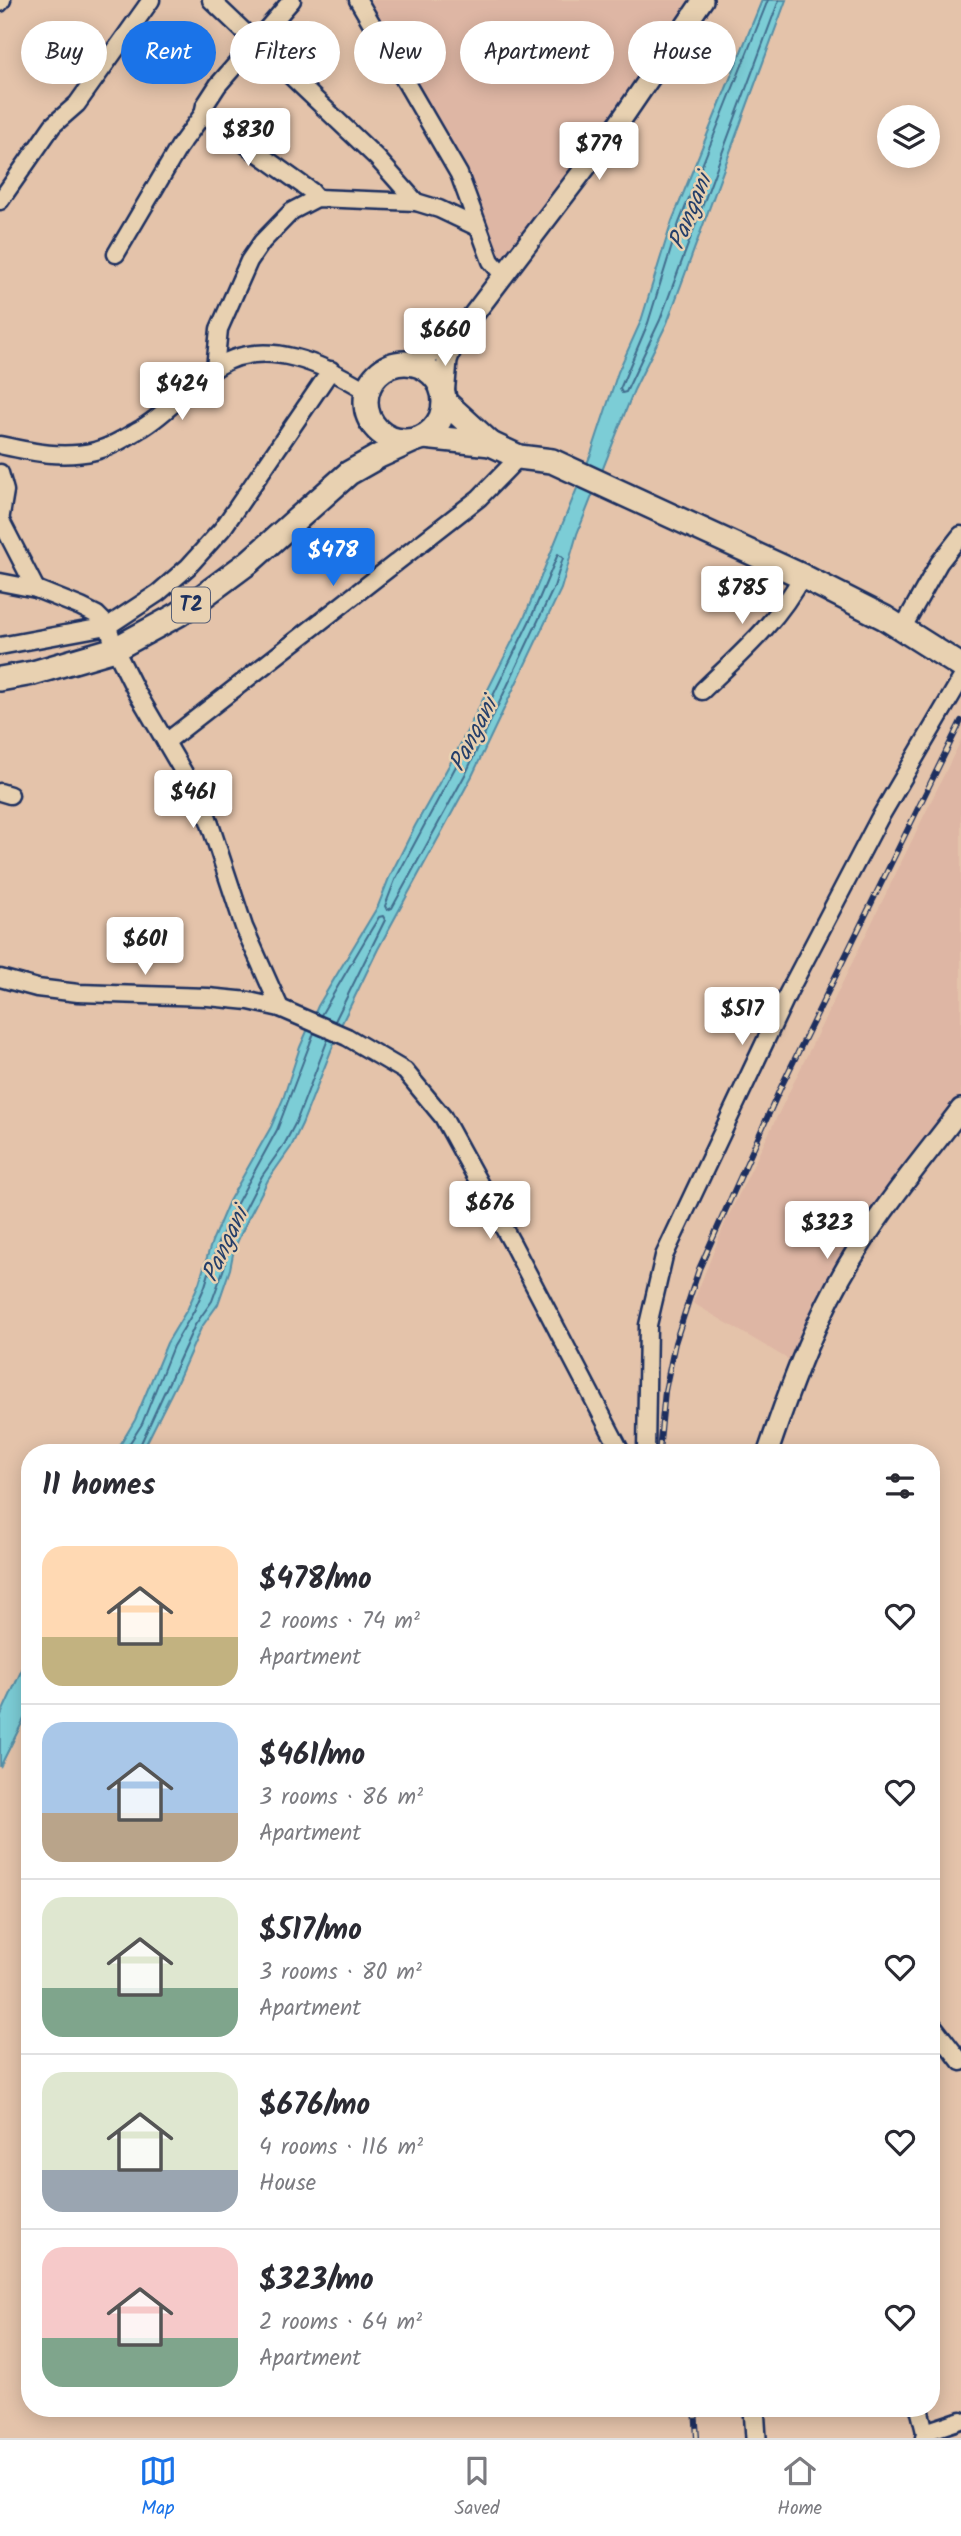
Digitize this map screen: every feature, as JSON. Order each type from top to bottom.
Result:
[{"type":"highway","points":[[367,391],[374,377],[386,367],[400,362],[415,363],[429,370],[439,381],[444,399],[439,422],[418,439]]},
{"type":"highway","name":"T2","points":[[349,473],[361,450],[370,420],[366,406],[367,391]]},
{"type":"highway","points":[[444,399],[491,444],[519,457],[552,461],[802,576],[902,629],[961,666]]},
{"type":"highway","points":[[370,420],[377,430],[388,438],[400,441],[418,439],[491,444]]},
{"type":"highway","name":"T2","points":[[0,679],[33,673],[115,649],[179,614],[291,526],[349,473],[418,439]]},
{"type":"main road","points":[[444,399],[447,360],[455,339],[617,126],[703,0]]},
{"type":"main road","points":[[415,363],[455,339]]},
{"type":"main road","points":[[771,1444],[798,1364],[840,1280],[878,1219],[961,1109]]},
{"type":"main road","points":[[755,2417],[756,2438]]},
{"type":"street","points":[[0,201],[53,125],[77,104],[151,0]]},
{"type":"street","points":[[211,0],[233,21]]},
{"type":"street","points":[[273,21],[292,0]]},
{"type":"street","points":[[358,0],[459,174],[491,261],[503,276]]},
{"type":"street","points":[[116,254],[179,147],[203,114],[205,105],[230,70]]},
{"type":"street","points":[[299,84],[377,158],[416,202]]},
{"type":"street","points":[[203,114],[317,198]]},
{"type":"street","points":[[215,368],[219,329],[249,261],[262,242],[292,211],[317,198],[416,202],[477,226]]},
{"type":"street","points":[[0,445],[51,456],[95,451],[124,439],[159,418],[215,368],[229,361],[261,354],[303,359],[331,370],[367,391]]},
{"type":"street","points":[[0,646],[108,626],[158,593],[188,567],[223,528],[331,370]]},
{"type":"street","points":[[166,742],[479,498],[519,457]]},
{"type":"street","points":[[0,472],[5,491],[1,521],[36,589]]},
{"type":"street","points":[[902,629],[939,563],[961,535]]},
{"type":"street","points":[[702,691],[774,620],[789,601],[802,576]]},
{"type":"street","points":[[0,582],[36,589],[81,607],[97,615],[108,626],[115,649],[205,809],[244,927],[280,1008]]},
{"type":"street","points":[[646,1444],[648,1325],[664,1256],[788,993],[885,808],[961,679]]},
{"type":"street","points":[[0,978],[37,988],[78,993],[208,997],[249,1001],[280,1008],[347,1037],[405,1071],[443,1117],[617,1444]]},
{"type":"street","points":[[940,2035],[961,2062]]},
{"type":"street","points":[[921,2417],[924,2435],[961,2420]]},
{"type":"shaded area","points":[[365,0],[694,0],[680,21],[628,21],[628,84],[636,84],[502,265],[408,84],[446,84],[446,21],[376,21]]},
{"type":"shaded area","points":[[961,740],[961,1096],[872,1214],[833,1277],[791,1361],[693,1303],[725,1223]]},
{"type":"water","name":"Pangani","points":[[762,0],[786,0],[667,323],[634,390],[577,534],[561,589],[472,776],[378,949],[342,1023],[302,1124],[246,1223],[234,1249],[218,1304],[201,1328],[146,1444],[121,1444],[135,1420],[167,1343],[188,1308],[229,1201],[271,1127],[318,1006],[378,906],[415,826],[457,751],[525,616],[591,454],[618,372],[641,321],[672,221],[728,84],[736,84],[736,64]]},
{"type":"water","points":[[21,1672],[21,1725],[0,1767],[0,1717]]},
{"type":"railway","points":[[660,1444],[665,1391],[675,1343],[699,1269],[780,1089],[961,721]]},
{"type":"railway","points":[[696,2417],[697,2438]]}]
